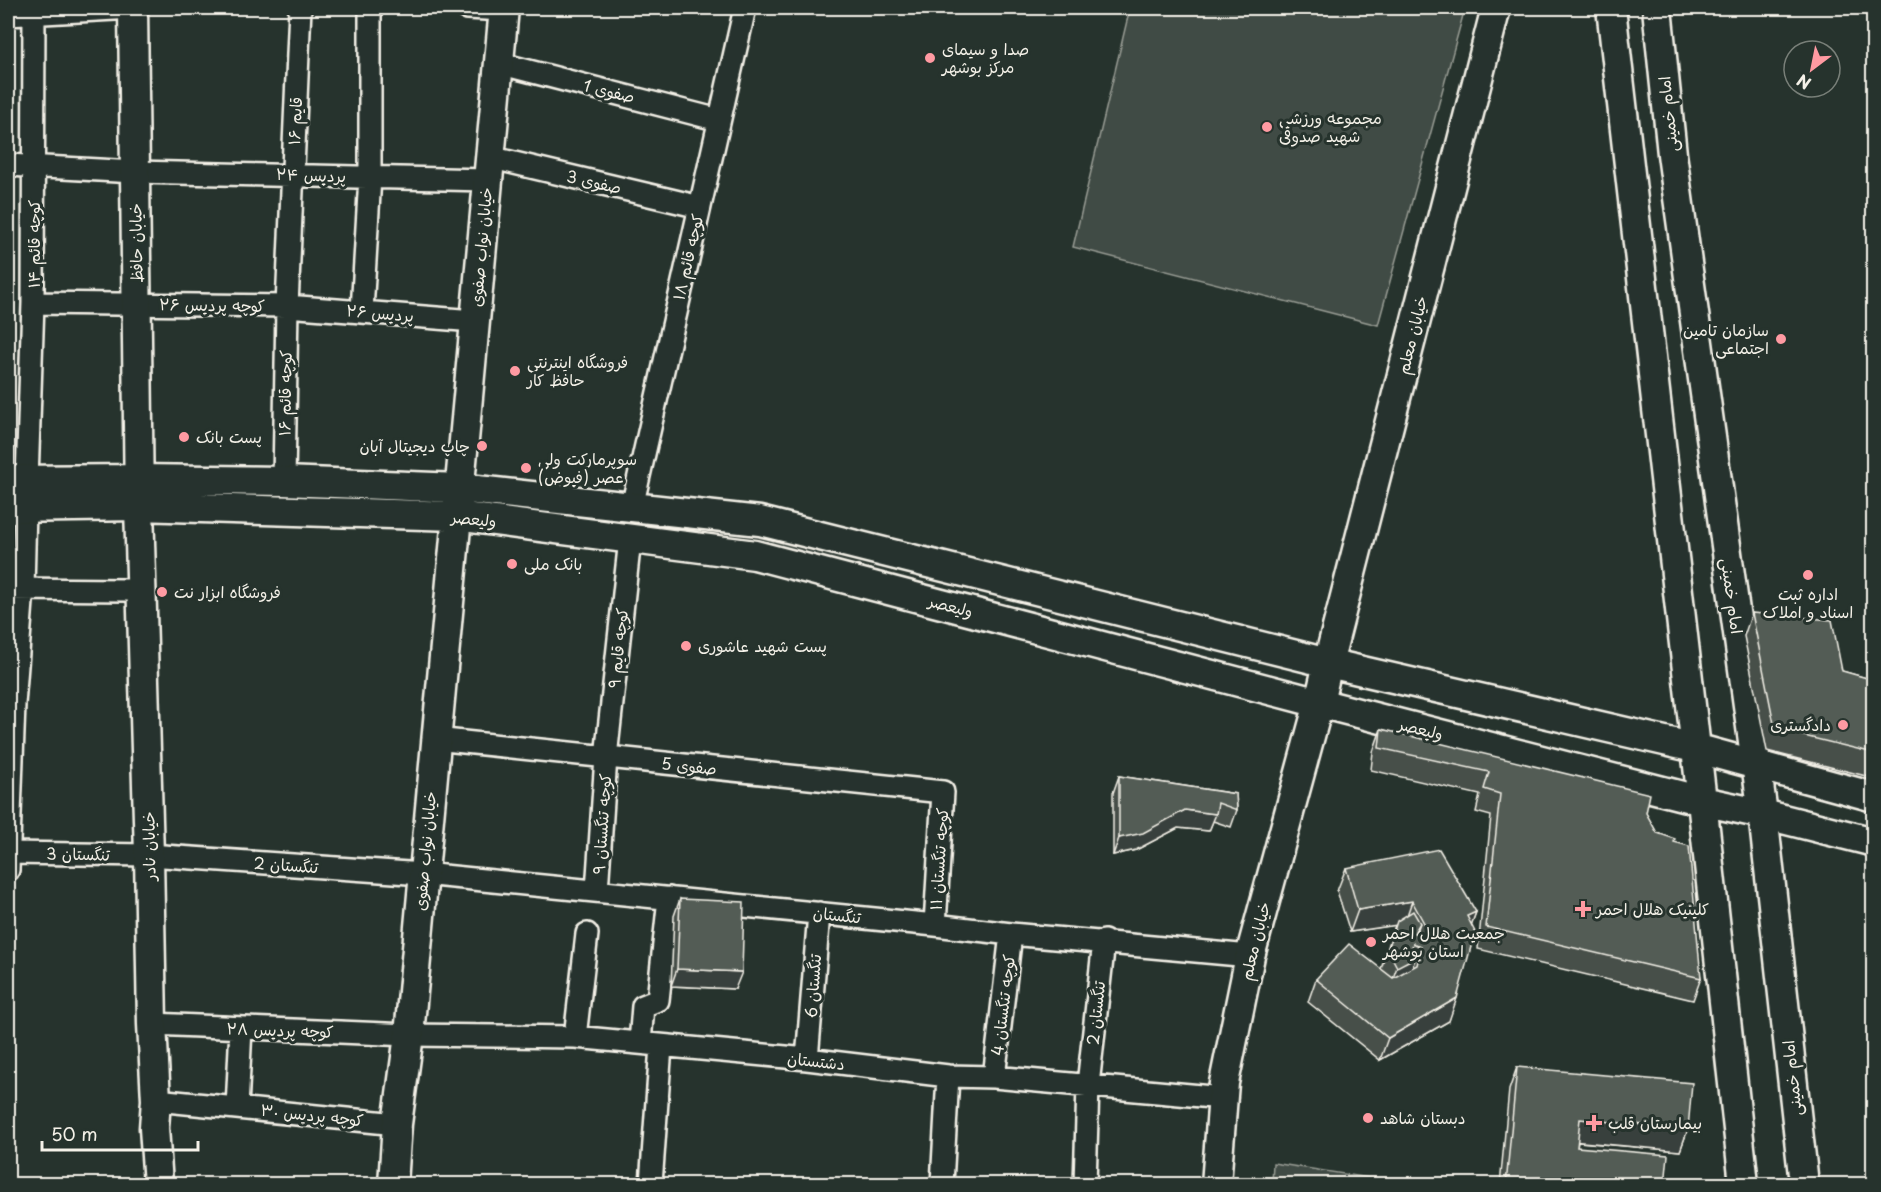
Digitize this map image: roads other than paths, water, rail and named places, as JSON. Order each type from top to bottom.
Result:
[{"type":"street","points":[[8,15],[34,10],[133,8]]},
{"type":"street","name":"خیابان حافظ","points":[[133,8],[139,493]]},
{"type":"street","name":"قایم ۱۶","points":[[287,306],[300,8]]},
{"type":"street","points":[[362,311],[370,177],[370,8]]},
{"type":"street","points":[[467,8],[504,9]]},
{"type":"street","name":"کوچه قائم ۱۸","points":[[632,507],[745,8]]},
{"type":"street","name":"خیابان معلم","points":[[1216,1185],[1224,1083],[1250,956],[1319,703],[1496,8]]},
{"type":"street","points":[[1611,8],[1744,1185]]},
{"type":"street","name":"امام خمینی","points":[[1657,8],[1672,154],[1763,814],[1804,1185]]},
{"type":"street","name":"خیابان نواب صفوی","points":[[393,1185],[397,1124],[409,1035],[504,9]]},
{"type":"street","name":"کوچه قائم ۱۴","points":[[8,859],[17,494],[33,303],[34,10]]},
{"type":"street","name":"صفوی 1","points":[[498,63],[719,120]]},
{"type":"street","name":"پردیس ۲۴","points":[[8,165],[370,177],[488,168]]},
{"type":"street","name":"صفوی 3","points":[[488,168],[700,207]]},
{"type":"street","name":"کوچه پردیس ۲۶","points":[[33,303],[287,306]]},
{"type":"street","name":"پردیس ۲۶","points":[[287,306],[474,321]]},
{"type":"street","name":"کوچه قائم ۱۶","points":[[284,481],[287,306]]},
{"type":"street","name":"ولیعصر","points":[[17,494],[139,493],[284,481],[459,488],[760,520],[1328,663],[1695,748],[1874,797]]},
{"type":"street","name":"ولیعصر","points":[[139,493],[456,516],[755,555],[1319,703],[1702,801],[1874,842]]},
{"type":"street","name":"خیابان نادر","points":[[139,493],[152,1024],[156,1100],[154,1128],[158,1185]]},
{"type":"street","name":"کوچه قایم ۹","points":[[606,757],[630,539]]},
{"type":"street","points":[[864,584],[873,549]]},
{"type":"street","points":[[15,589],[128,590]]},
{"type":"street","name":"صفوی 5","points":[[435,739],[943,792]]},
{"type":"street","name":"کوچه تنگستان ۹","points":[[597,891],[606,757]]},
{"type":"street","name":"کوچه تنگستان ۱۱","points":[[935,925],[943,792]]},
{"type":"street","name":"تنگستان 3","points":[[8,859],[149,855]]},
{"type":"street","name":"تنگستان 2","points":[[149,855],[423,874]]},
{"type":"street","name":"تنگستان","points":[[423,874],[1250,956]]},
{"type":"street","points":[[651,1185],[650,1045],[643,1006],[658,1000],[669,898]]},
{"type":"street","name":"تنگستان 6","points":[[807,1059],[819,913]]},
{"type":"street","points":[[575,1038],[587,934]]},
{"type":"street","name":"کوچه تنگستان 4","points":[[994,1077],[1011,934]]},
{"type":"street","name":"تنگستان 2","points":[[1085,1185],[1088,1085],[1104,941]]},
{"type":"street","name":"کوچه پردیس ۲۸","points":[[152,1024],[409,1035]]},
{"type":"street","points":[[237,1108],[241,1028]]},
{"type":"street","name":"دشتستان","points":[[409,1035],[575,1038],[807,1059],[948,1076],[994,1077],[1223,1098]]},
{"type":"street","points":[[942,1185],[948,1076]]},
{"type":"street","name":"کوچه پردیس ۳۰","points":[[156,1100],[397,1124]]},
{"type":"place","name":"صدا و سیمای مرکز بوشهر","points":[[930,58]]},
{"type":"place","name":"مجموعه ورزشی شهید صدوقی","points":[[1267,127]]},
{"type":"place","name":"سازمان تامین اجتماعی","points":[[1781,339]]},
{"type":"place","name":"فروشگاه اینترنتی حافظ کار","points":[[515,371]]},
{"type":"place","name":"پست بانک","points":[[184,437]]},
{"type":"place","name":"چاپ دیجیتال آبان","points":[[482,446]]},
{"type":"place","name":"سوپرمارکت ولی عصر (فیوض)","points":[[526,468]]},
{"type":"place","name":"بانک ملی","points":[[512,564]]},
{"type":"place","name":"اداره ثبت اسناد و املاک","points":[[1808,575]]},
{"type":"place","name":"فروشگاه ابزار نت","points":[[162,592]]},
{"type":"place","name":"پست شهید عاشوری","points":[[686,646]]},
{"type":"place","name":"دادگستری","points":[[1843,725]]},
{"type":"place","name":"کلینیک هلال احمر","points":[[1583,909]]},
{"type":"place","name":"جمعیت هلال احمر استان بوشهر","points":[[1371,942]]},
{"type":"place","name":"دبستان شاهد","points":[[1368,1118]]},
{"type":"place","name":"بیمارستان قلب","points":[[1594,1123]]}]
